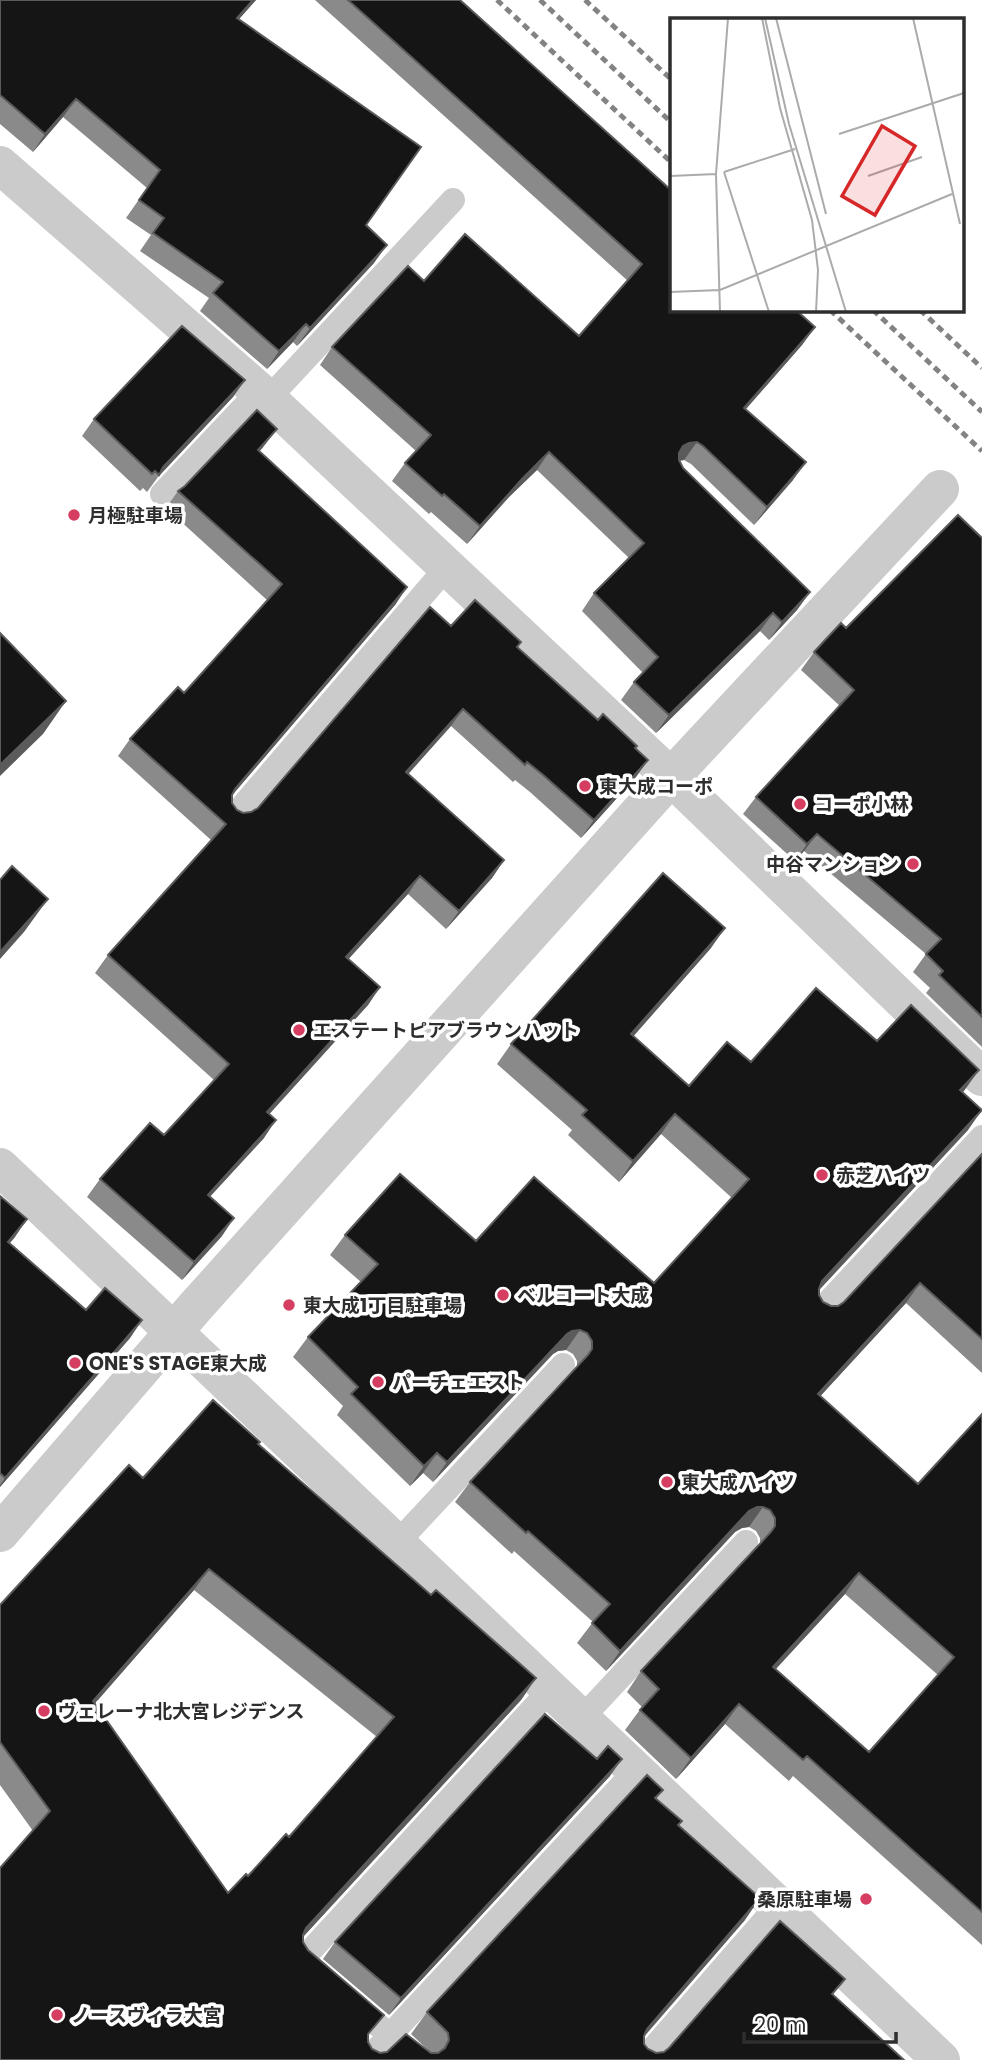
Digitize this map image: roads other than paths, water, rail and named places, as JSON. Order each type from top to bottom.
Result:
[{"type":"street","points":[[0,165],[263,395],[977,1062]]},
{"type":"street","points":[[0,1533],[174,1332],[671,777],[815,604],[940,489]]},
{"type":"street","points":[[0,1167],[941,2060]]},
{"type":"lane","points":[[162,494],[263,395],[453,200]]},
{"type":"lane","points":[[234,816],[447,567]]},
{"type":"lane","points":[[819,1312],[982,1136]]},
{"type":"lane","points":[[397,1543],[563,1365]]},
{"type":"lane","points":[[581,1719],[746,1542]]},
{"type":"lane","points":[[419,2060],[302,1960],[551,1689]]},
{"type":"lane","points":[[367,2060],[635,1770]]},
{"type":"lane","points":[[643,2060],[778,1905]]},
{"type":"railway","points":[[497,0],[670,161]]},
{"type":"railway","points":[[540,0],[670,121]]},
{"type":"railway","points":[[585,0],[670,78]]},
{"type":"railway","points":[[832,312],[982,451]]},
{"type":"railway","points":[[875,312],[982,412]]},
{"type":"railway","points":[[922,312],[982,368]]},
{"type":"place","name":"月極駐車場","points":[[74,515]]},
{"type":"place","name":"東大成コーポ","points":[[585,786]]},
{"type":"place","name":"コーポ小林","points":[[800,804]]},
{"type":"place","name":"中谷マンション","points":[[913,864]]},
{"type":"place","name":"エステートピアブラウンハット","points":[[299,1030]]},
{"type":"place","name":"赤芝ハイツ","points":[[822,1175]]},
{"type":"place","name":"ベルコート大成","points":[[503,1295]]},
{"type":"place","name":"東大成1丁目駐車場","points":[[289,1305]]},
{"type":"place","name":"ONE'S STAGE東大成","points":[[75,1363]]},
{"type":"place","name":"パーチェエスト","points":[[378,1382]]},
{"type":"place","name":"東大成ハイツ","points":[[667,1482]]},
{"type":"place","name":"ヴェレーナ北大宮レジデンス","points":[[44,1711]]},
{"type":"place","name":"桑原駐車場","points":[[866,1899]]},
{"type":"place","name":"ノースヴィラ大宮","points":[[57,2015]]}]
